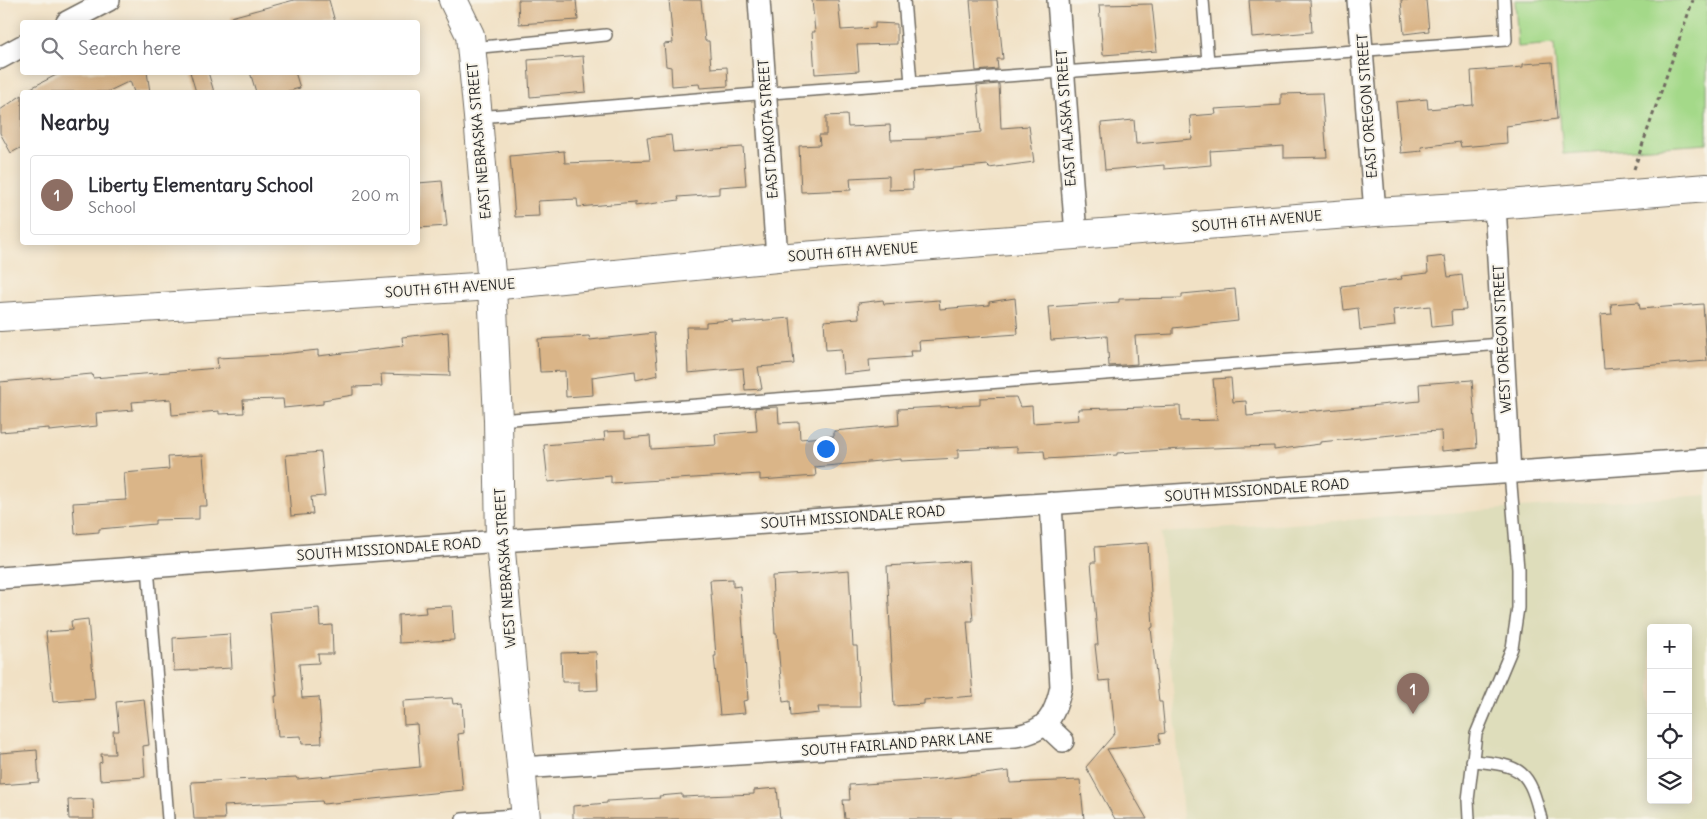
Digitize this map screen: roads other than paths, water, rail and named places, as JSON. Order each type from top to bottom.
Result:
[{"type":"street","points":[[71,20],[109,0]]},
{"type":"street","name":"EAST NEBRASKA STREET","points":[[453,0],[470,35],[492,286]]},
{"type":"street","name":"EAST DAKOTA STREET","points":[[758,0],[777,258]]},
{"type":"street","name":"EAST ALASKA STREET","points":[[1058,0],[1062,72],[1076,235]]},
{"type":"street","name":"EAST OREGON STREET","points":[[1358,0],[1375,212]]},
{"type":"street","points":[[0,58],[20,47]]},
{"type":"street","name":"SOUTH 6TH AVENUE","points":[[0,317],[492,286],[777,258],[1707,188]]},
{"type":"street","name":"WEST OREGON STREET","points":[[1495,205],[1510,473]]},
{"type":"street","name":"WEST NEBRASKA STREET","points":[[492,286],[498,420],[500,541],[525,817]]},
{"type":"street","name":"SOUTH MISSIONDALE ROAD","points":[[0,578],[500,541],[1707,459]]},
{"type":"street","points":[[1050,503],[1061,687],[1058,702],[1051,718],[1045,724],[1063,741]]},
{"type":"street","name":"SOUTH FAIRLAND PARK LANE","points":[[521,768],[1016,736],[1037,731],[1045,724]]},
{"type":"lane","points":[[904,0],[912,83]]},
{"type":"lane","points":[[1203,0],[1208,62]]},
{"type":"lane","points":[[478,117],[1506,40],[1504,0]]},
{"type":"lane","points":[[471,48],[606,35]]},
{"type":"lane","points":[[498,420],[1502,344]]},
{"type":"lane","points":[[1469,819],[1468,800],[1476,734],[1512,648],[1518,608],[1518,569],[1510,473]]},
{"type":"lane","points":[[148,567],[168,819]]},
{"type":"lane","points":[[1472,761],[1501,764],[1511,767],[1522,774],[1529,780],[1541,819]]},
{"type":"lane","points":[[462,819],[525,817]]},
{"type":"place","name":"Liberty Elementary School","points":[[1413,714]]}]
